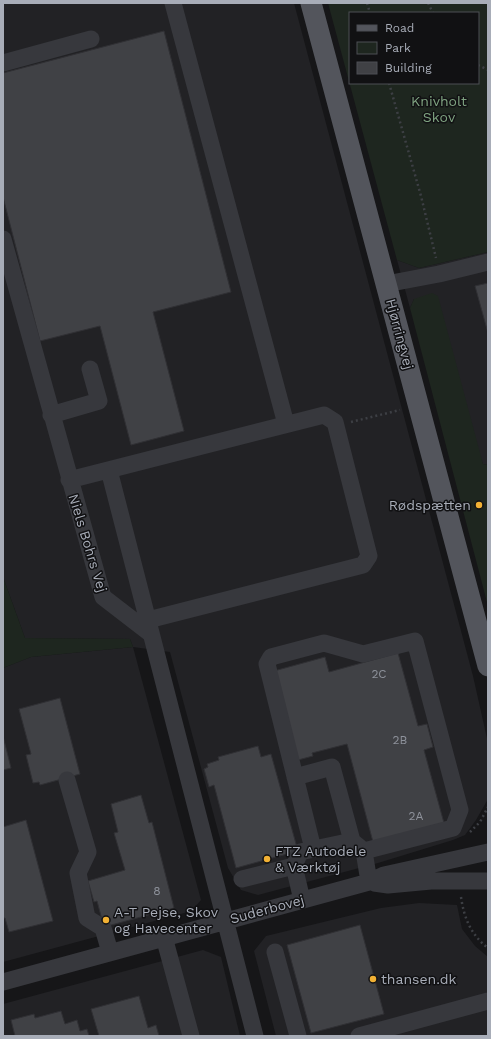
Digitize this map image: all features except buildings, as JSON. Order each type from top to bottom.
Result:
[{"type":"main road","name":"Hjørringvej","points":[[311,3],[488,666]]},
{"type":"street","points":[[173,3],[286,424]]},
{"type":"street","points":[[3,63],[91,39]]},
{"type":"street","name":"Niels Bohrs Vej","points":[[3,239],[69,480],[103,597],[150,627]]},
{"type":"street","points":[[386,284],[439,274],[488,262]]},
{"type":"street","points":[[51,414],[99,401],[90,369]]},
{"type":"street","points":[[69,480],[324,415],[335,422],[369,556],[363,565],[150,627]]},
{"type":"street","points":[[109,470],[255,1036]]},
{"type":"street","points":[[302,900],[294,866],[300,852],[313,849],[358,846],[453,828],[460,810],[415,641],[363,654],[324,643],[271,657],[267,664],[313,849]]},
{"type":"street","points":[[295,777],[332,767],[369,882]]},
{"type":"street","points":[[67,780],[88,852],[78,873],[87,918],[102,928],[110,952]]},
{"type":"street","name":"Suderbovej","points":[[3,982],[225,920],[369,882],[384,875],[488,852]]},
{"type":"street","points":[[242,878],[294,866]]},
{"type":"street","name":"Suderbovej","points":[[369,882],[388,885],[431,881],[488,881]]},
{"type":"street","points":[[164,937],[191,1036]]},
{"type":"street","points":[[275,952],[298,1036]]},
{"type":"street","points":[[359,1036],[488,1001]]},
{"type":"path","points":[[428,3],[432,12]]},
{"type":"path","points":[[479,66],[488,70]]},
{"type":"path","points":[[389,84],[421,196],[439,274]]},
{"type":"path","points":[[336,426],[418,405]]},
{"type":"path","points":[[458,882],[463,909],[468,924],[477,939],[488,948]]},
{"type":"shaded area","points":[[3,3],[294,3],[473,676],[488,743],[488,799],[465,835],[378,863],[258,895],[241,890],[228,868],[170,652],[133,647],[130,639],[25,638],[3,577]]},
{"type":"shaded area","points":[[488,252],[488,465],[483,464],[414,299],[410,308],[397,260],[419,268]]},
{"type":"shaded area","points":[[133,647],[201,900],[194,908],[184,913],[3,962],[3,668],[31,657]]},
{"type":"shaded area","points":[[419,903],[457,905],[462,929],[475,946],[488,957],[488,1036],[276,1036],[254,951],[266,936],[381,908]]},
{"type":"shaded area","points":[[203,950],[221,957],[240,1036],[3,1036],[3,1004]]},
{"type":"green space","name":"Knivholt Skov","points":[[328,3],[488,3],[488,252],[419,268],[397,260],[350,84],[479,84],[479,12],[349,12],[349,81]]},
{"type":"green space","points":[[432,293],[438,296],[483,464],[488,465],[488,606],[410,308],[414,299]]},
{"type":"green space","points":[[3,577],[25,638],[130,639],[133,647],[31,657],[3,668]]},
{"type":"place","name":"Rødspætten","points":[[479,505]]},
{"type":"place","name":"FTZ Autodele & Værktøj","points":[[267,859]]},
{"type":"place","name":"A-T Pejse, Skov og Havecenter","points":[[106,920]]},
{"type":"place","name":"thansen.dk","points":[[373,979]]}]
